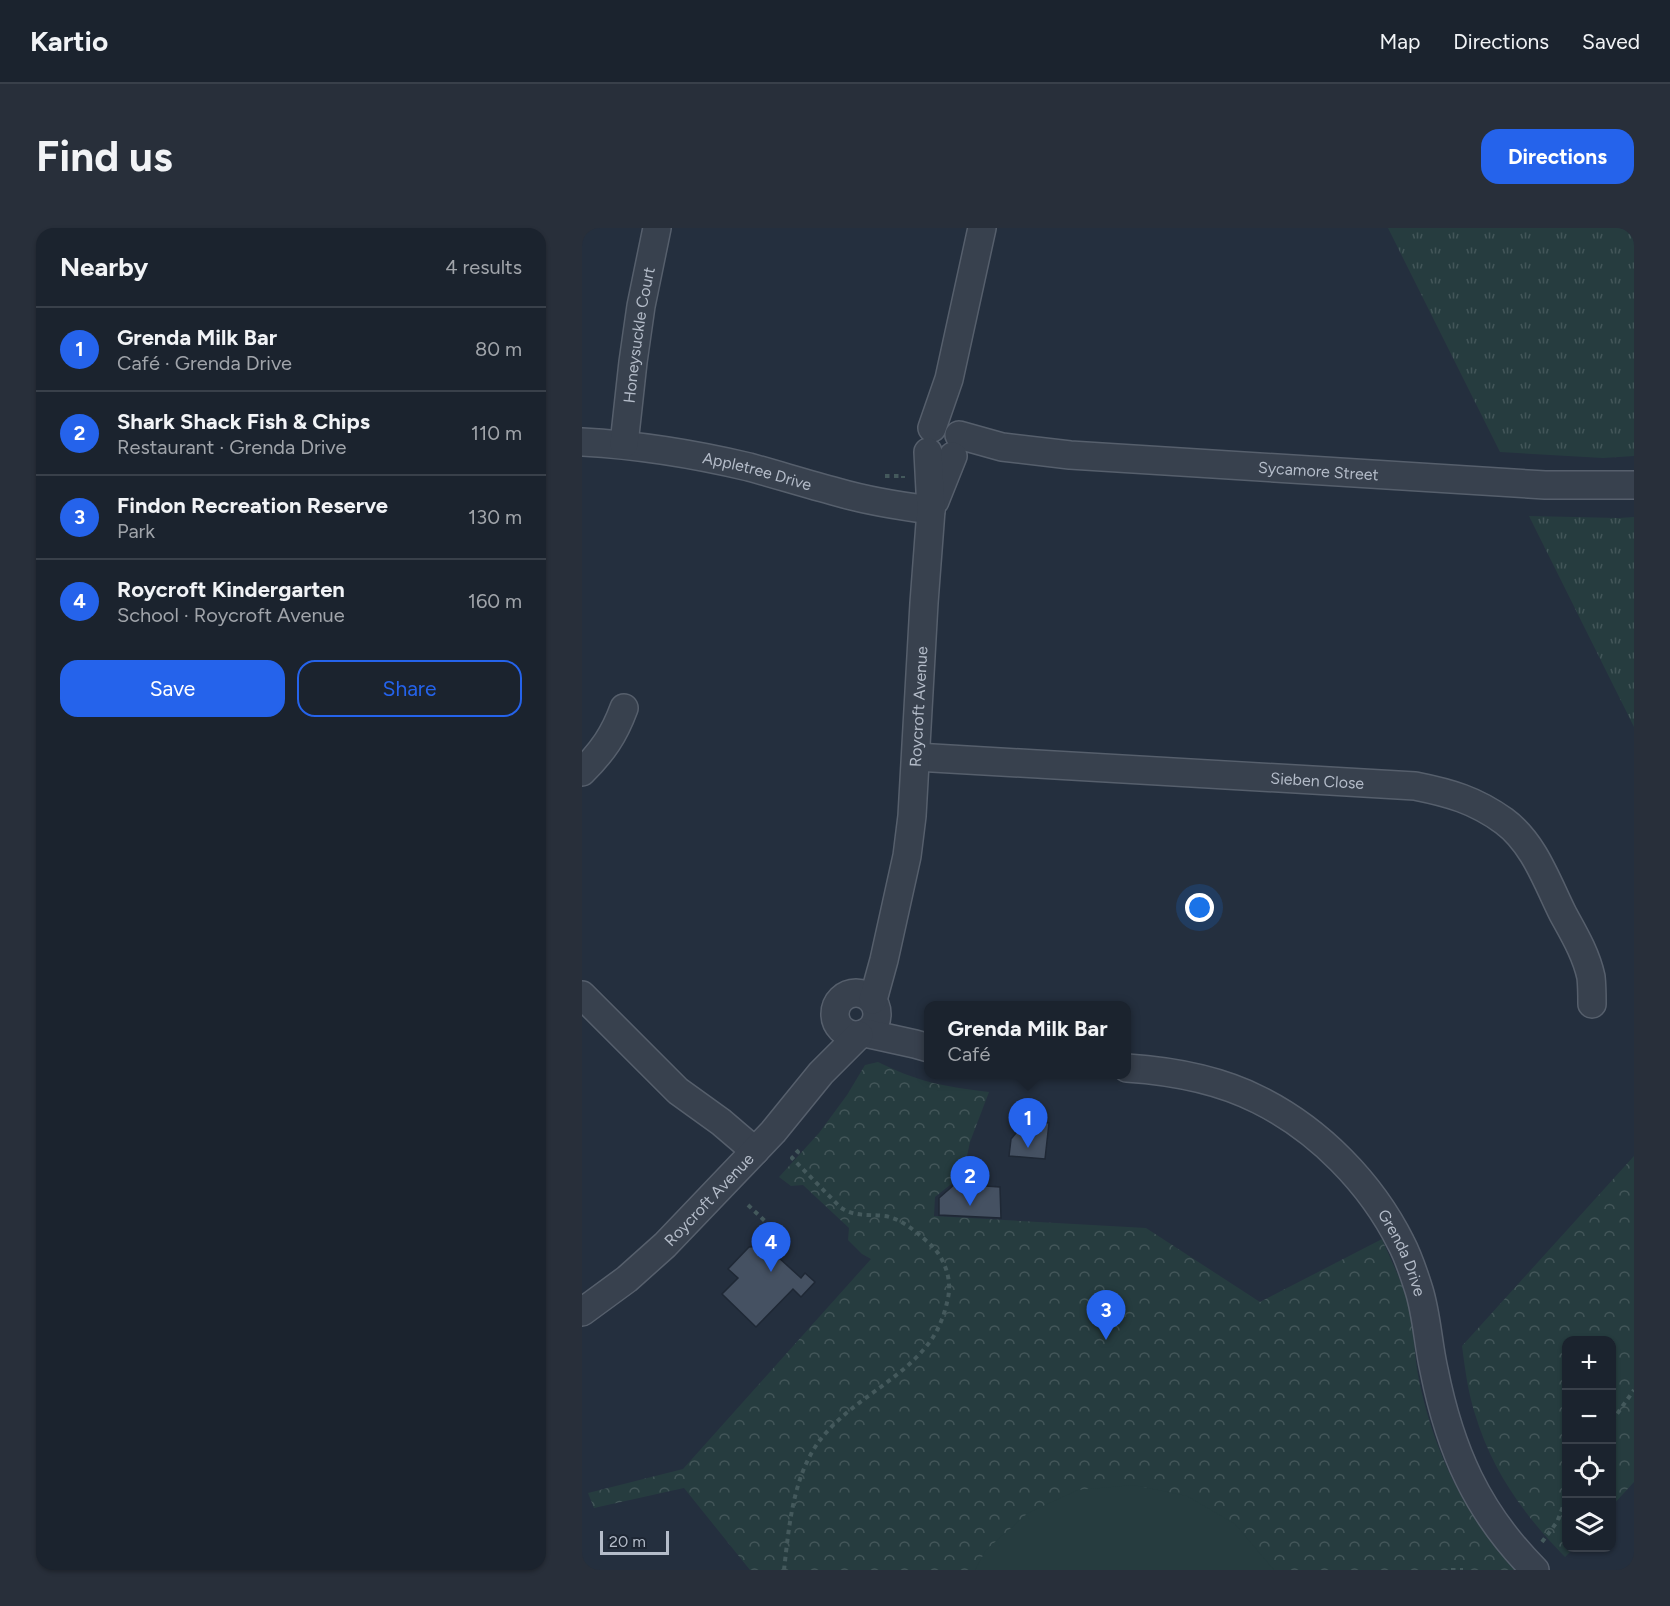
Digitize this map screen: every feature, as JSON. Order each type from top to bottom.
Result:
[{"type":"street","name":"Honeysuckle Court","points":[[624,444],[638,328],[657,228]]},
{"type":"street","name":"Roycroft Avenue","points":[[582,1312],[627,1279],[665,1245],[748,1159],[821,1072],[859,1017],[864,971],[897,901],[908,856],[931,510],[948,442],[949,379],[982,228]]},
{"type":"street","name":"Appletree Drive","points":[[582,442],[624,444],[695,455],[759,470],[838,493],[931,510]]},
{"type":"street","name":"Sycamore Street","points":[[948,442],[1081,456],[1324,472],[1545,485],[1634,485]]},
{"type":"street","points":[[582,772],[609,742],[624,708]]},
{"type":"street","name":"Sieben Close","points":[[916,757],[1415,786],[1449,793],[1481,806],[1506,823],[1536,859],[1583,951],[1590,976],[1592,1004]]},
{"type":"street","points":[[582,994],[678,1091],[703,1128],[748,1159]]},
{"type":"street","points":[[859,1017],[922,1046]]},
{"type":"street","name":"Grenda Drive","points":[[1131,1068],[1174,1073],[1205,1080],[1232,1088],[1258,1100],[1287,1116],[1316,1138],[1344,1163],[1369,1193],[1401,1243],[1420,1293],[1439,1398],[1462,1466],[1476,1495],[1501,1532],[1530,1565]]},
{"type":"path","points":[[773,1132],[798,1152],[792,1158],[840,1207],[856,1215],[885,1216],[896,1219],[933,1247],[946,1268],[950,1292],[940,1324],[930,1343],[894,1377],[848,1411],[819,1441],[800,1480],[784,1570]]},
{"type":"path","points":[[748,1205],[766,1222]]},
{"type":"path","points":[[1616,1414],[1634,1390]]},
{"type":"path","points":[[1530,1565],[1557,1522],[1562,1509]]},
{"type":"path","points":[[1451,1570],[1463,1570]]},
{"type":"green space","points":[[1388,228],[1634,228],[1634,456],[1603,458],[1500,452]]},
{"type":"green space","points":[[1529,516],[1634,517],[1634,727]]},
{"type":"green space","points":[[878,1062],[932,1083],[989,1092],[970,1142],[964,1170],[955,1181],[935,1197],[934,1216],[1146,1228],[1260,1302],[1382,1239],[1408,1303],[1425,1407],[1443,1458],[1454,1482],[1481,1527],[1515,1570],[750,1570],[684,1488],[594,1508],[588,1493],[683,1469],[871,1259],[862,1254],[848,1240],[849,1228],[803,1185],[791,1186],[779,1177],[819,1133],[847,1095],[865,1065]]},
{"type":"green space","points":[[1634,1156],[1634,1482],[1616,1502],[1616,1336],[1562,1336],[1562,1552],[1570,1552],[1565,1557],[1523,1508],[1490,1454],[1473,1406],[1462,1346]]},
{"type":"green space","points":[[1133,1485],[1187,1496],[1235,1524],[1274,1570],[975,1570],[986,1550],[1028,1513],[1078,1490]]},
{"type":"building","points":[[1032,1121],[1049,1123],[1045,1159],[1009,1156],[1011,1139],[1021,1127]]},
{"type":"building","points":[[955,1184],[1000,1187],[1001,1218],[939,1215],[939,1198]]},
{"type":"building","points":[[766,1246],[801,1278],[805,1273],[815,1282],[801,1297],[793,1289],[756,1327],[722,1294],[738,1278],[728,1269],[749,1247]]},
{"type":"place","name":"Grenda Milk Bar","points":[[1028,1148]]},
{"type":"place","name":"Shark Shack Fish & Chips","points":[[970,1206]]},
{"type":"place","name":"Roycroft Kindergarten","points":[[771,1272]]},
{"type":"place","name":"Findon Recreation Reserve","points":[[1106,1340]]}]
